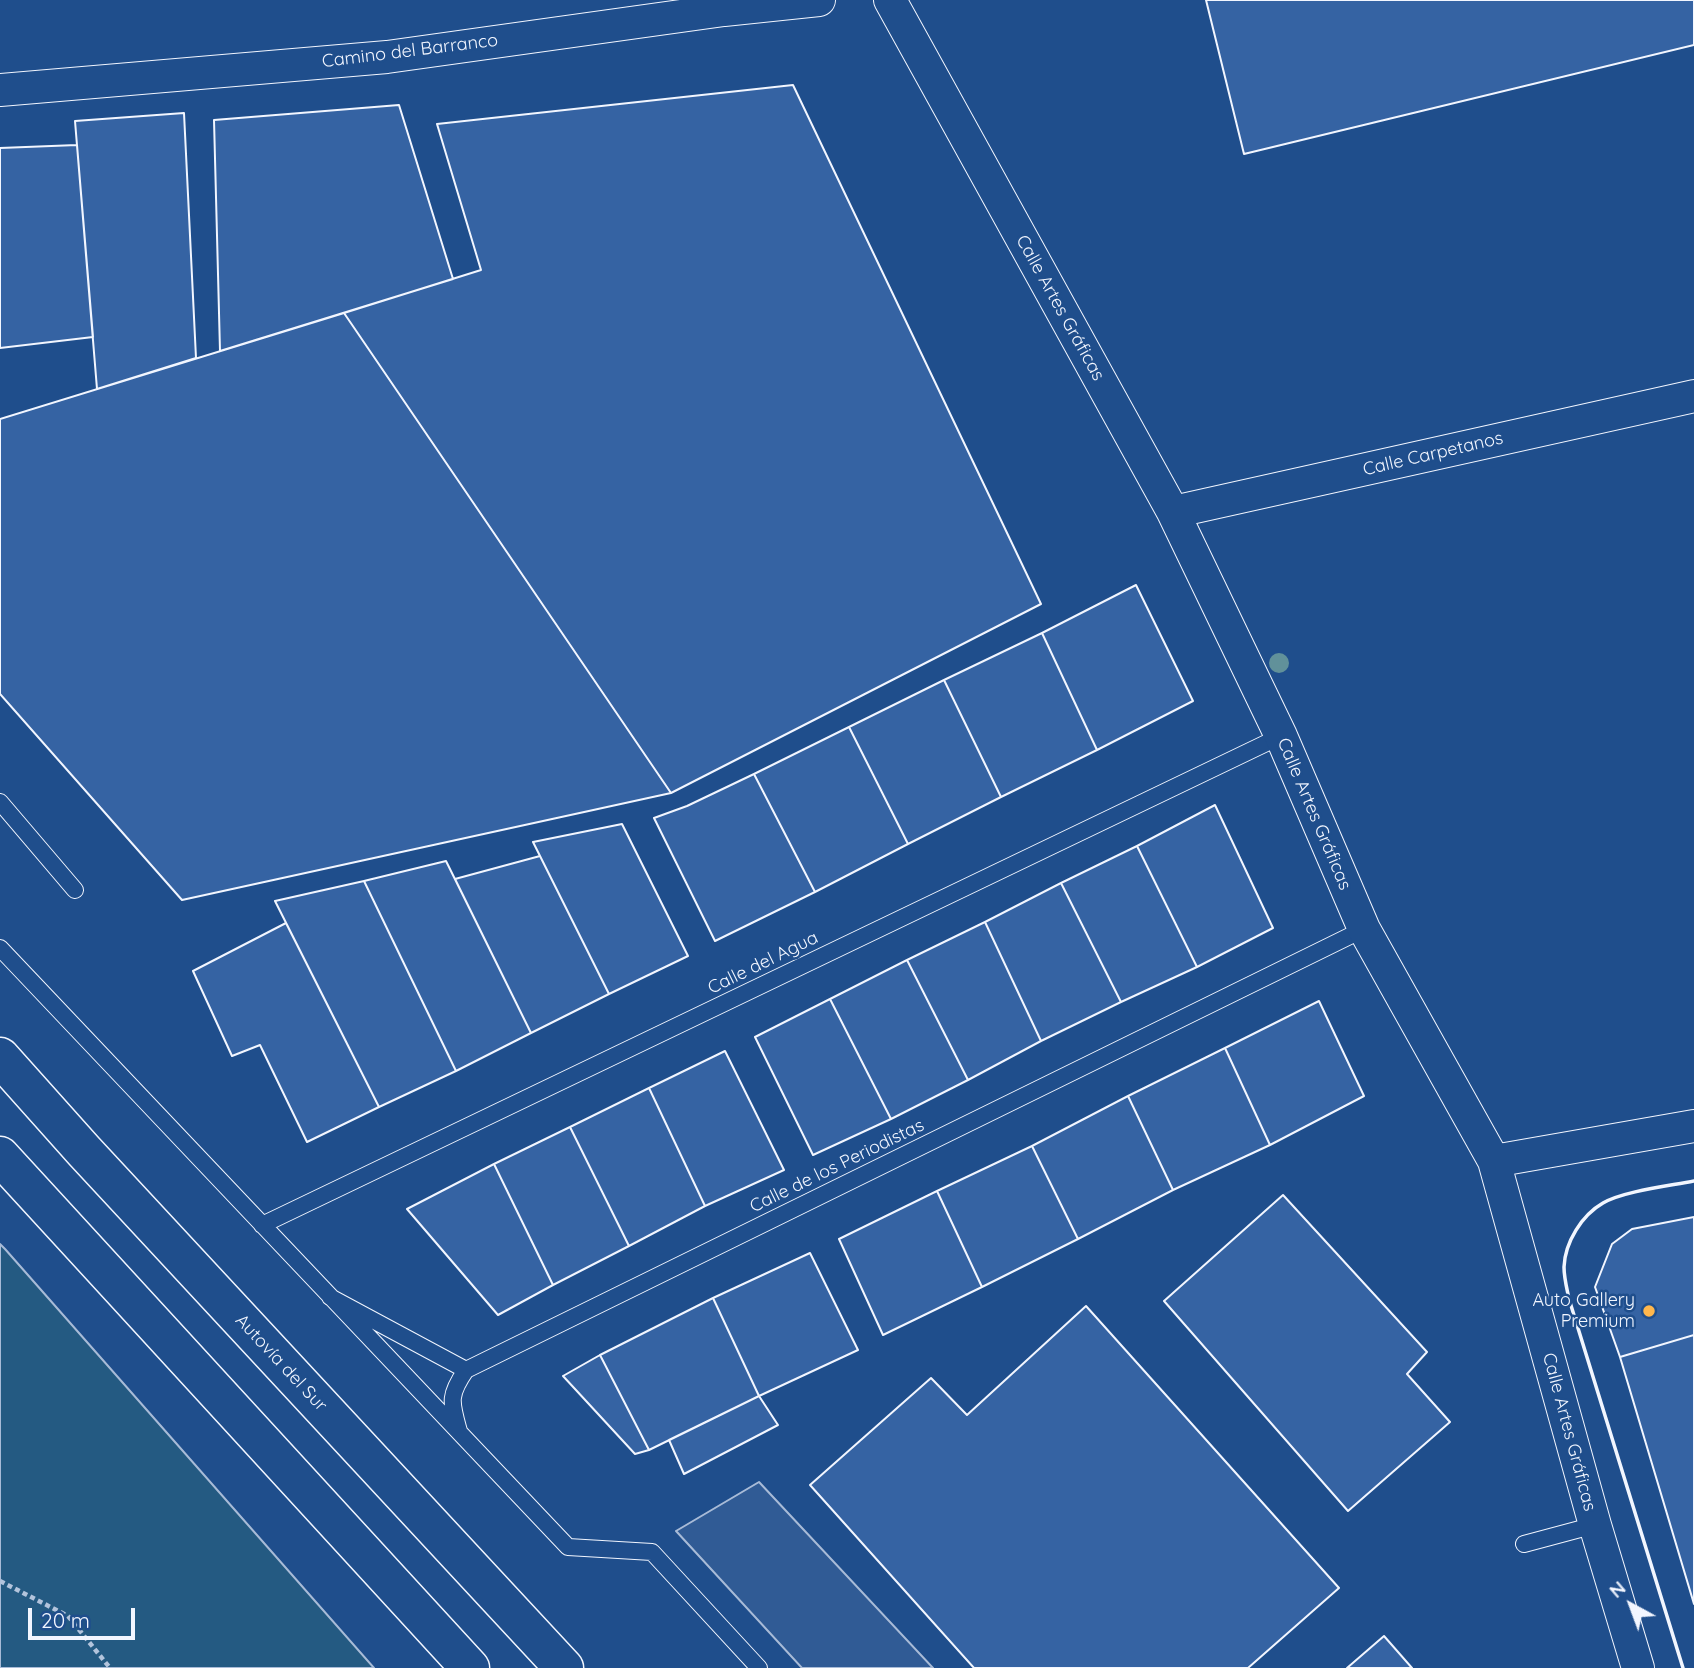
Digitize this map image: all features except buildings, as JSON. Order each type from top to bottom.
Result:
[{"type":"highway","name":"Autovía del Sur","points":[[0,1057],[564,1668]]},
{"type":"highway","points":[[0,1156],[470,1668]]},
{"type":"street","name":"Camino del Barranco","points":[[0,90],[387,57],[724,10],[819,0]]},
{"type":"street","name":"Calle Artes Gráficas","points":[[890,0],[1173,512],[1281,736],[1364,929],[1494,1161],[1595,1525],[1638,1668]]},
{"type":"street","name":"Calle Carpetanos","points":[[1173,512],[1694,396]]},
{"type":"street","points":[[1494,1161],[1694,1126]]},
{"type":"lane","name":"Calle del Agua","points":[[262,1225],[1281,736]]},
{"type":"lane","points":[[0,802],[75,890]]},
{"type":"lane","name":"Calle de los Periodistas","points":[[466,1370],[1364,929]]},
{"type":"lane","points":[[0,948],[568,1546],[652,1552],[758,1668]]},
{"type":"lane","points":[[330,1297],[466,1370],[455,1386],[452,1406],[460,1434]]},
{"type":"lane","points":[[1524,1544],[1595,1525]]},
{"type":"path","points":[[0,1581],[68,1616],[110,1668]]},
{"type":"shaded area","points":[[0,1244],[5,1249],[374,1668],[0,1668]]},
{"type":"shaded area","points":[[759,1482],[933,1668],[802,1668],[676,1531]]},
{"type":"wall","points":[[1683,1668],[1569,1299],[1564,1267],[1571,1239],[1595,1208],[1634,1192],[1694,1181]]},
{"type":"place","name":"Auto Gallery Premium","points":[[1649,1311]]}]
